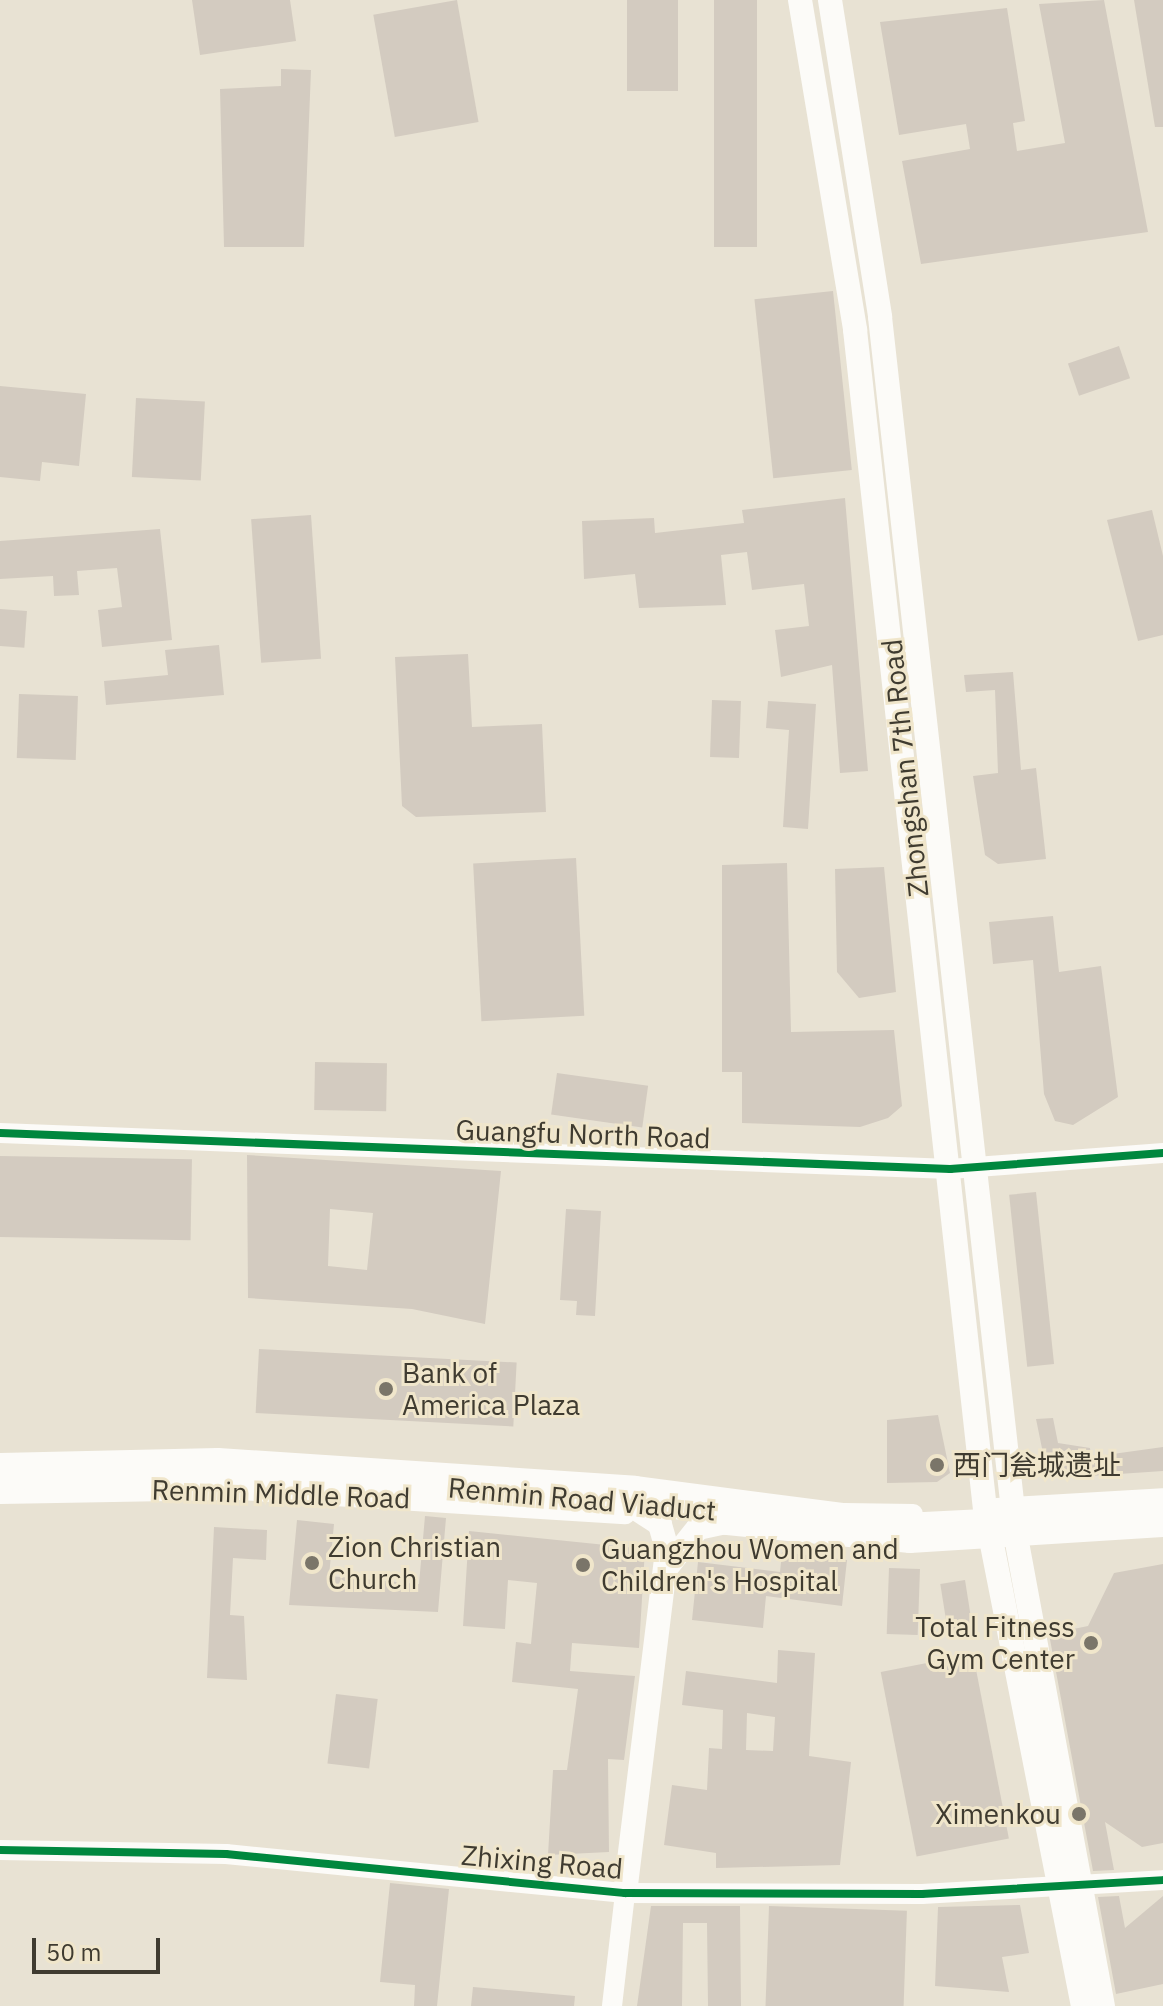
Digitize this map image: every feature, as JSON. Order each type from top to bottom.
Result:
[{"type":"main road","name":"Zhongshan 7th Road","points":[[800,0],[846,258],[950,1169],[985,1509],[1070,1889]]},
{"type":"main road","name":"Zhongshan 7th Road","points":[[830,0],[874,271],[977,1167],[1012,1507],[1070,1889]]},
{"type":"main road","name":"Renmin Road Viaduct","points":[[0,1478],[181,1472],[615,1497],[805,1520],[921,1528],[1163,1512]]},
{"type":"main road","points":[[615,1497],[660,1524],[667,1567],[625,1893]]},
{"type":"main road","points":[[667,1567],[687,1535],[718,1521],[805,1520]]},
{"type":"main road","points":[[1070,1889],[1083,2006]]},
{"type":"main road","points":[[1070,1889],[1103,2006]]},
{"type":"street","name":"Guangfu North Road","points":[[0,1133],[950,1169],[1163,1153]]},
{"type":"street","name":"Renmin Middle Road","points":[[0,1463],[218,1458],[635,1486],[844,1513],[985,1509],[1163,1498]]},
{"type":"street","name":"Renmin Middle Road","points":[[0,1494],[255,1491],[605,1512],[879,1543],[1163,1527]]},
{"type":"street","name":"Zhixing Road","points":[[0,1850],[226,1854],[625,1893],[1070,1889],[1163,1880]]},
{"type":"street","points":[[612,2006],[625,1893]]},
{"type":"building","points":[[192,0],[290,0],[296,41],[200,55]]},
{"type":"building","points":[[457,0],[479,122],[395,137],[373,15]]},
{"type":"building","points":[[627,0],[678,0],[678,91],[627,91]]},
{"type":"building","points":[[714,0],[757,0],[757,247],[714,247]]},
{"type":"building","points":[[1104,0],[1148,232],[921,264],[902,161],[970,149],[966,124],[899,135],[880,22],[1007,8],[1025,121],[1013,123],[1017,151],[1065,143],[1039,4]]},
{"type":"building","points":[[1134,0],[1163,0],[1163,127],[1155,127]]},
{"type":"building","points":[[281,69],[311,70],[304,247],[224,247],[220,89],[281,86]]},
{"type":"building","points":[[833,291],[852,470],[773,478],[754,299]]},
{"type":"building","points":[[1119,346],[1130,378],[1079,396],[1068,364]]},
{"type":"building","points":[[0,386],[86,394],[79,466],[42,462],[40,481],[0,477]]},
{"type":"building","points":[[136,398],[205,402],[201,481],[132,477]]},
{"type":"building","points":[[845,498],[868,771],[840,773],[832,665],[781,677],[775,630],[809,626],[804,584],[752,590],[747,552],[721,555],[726,605],[639,608],[635,574],[584,579],[582,521],[654,518],[655,533],[744,523],[742,510]]},
{"type":"building","points":[[1152,510],[1163,556],[1163,635],[1138,641],[1107,520]]},
{"type":"building","points":[[311,515],[321,659],[261,663],[251,519]]},
{"type":"building","points":[[160,529],[172,640],[102,647],[98,610],[122,607],[117,568],[77,571],[79,595],[54,596],[53,576],[0,579],[0,541]]},
{"type":"building","points":[[0,609],[27,611],[24,648],[0,646]]},
{"type":"building","points":[[219,645],[224,695],[106,705],[104,681],[168,675],[165,650]]},
{"type":"building","points":[[468,654],[472,727],[542,724],[546,812],[416,817],[402,806],[395,657]]},
{"type":"building","points":[[1013,672],[1021,770],[1036,768],[1046,859],[998,864],[985,855],[973,776],[998,773],[995,690],[966,692],[964,675]]},
{"type":"building","points":[[19,694],[78,696],[76,760],[17,758]]},
{"type":"building","points":[[712,700],[741,701],[739,758],[710,757]]},
{"type":"building","points":[[768,701],[816,704],[808,829],[783,827],[789,730],[766,728]]},
{"type":"building","points":[[576,858],[584,1016],[481,1021],[473,863]]},
{"type":"building","points":[[787,863],[791,1032],[894,1030],[902,1106],[888,1118],[860,1127],[742,1123],[742,1072],[722,1072],[722,865]]},
{"type":"building","points":[[884,867],[896,992],[859,998],[837,972],[835,869]]},
{"type":"building","points":[[1053,916],[1059,972],[1101,966],[1118,1097],[1073,1125],[1055,1121],[1044,1094],[1033,960],[993,964],[989,922]]},
{"type":"building","points":[[315,1062],[387,1063],[386,1111],[314,1110]]},
{"type":"building","points":[[557,1073],[648,1086],[642,1127],[551,1115]]},
{"type":"building","points":[[247,1155],[501,1171],[485,1324],[412,1309],[248,1298]],"holes":[[[330,1209],[373,1213],[367,1270],[328,1266]]]},
{"type":"building","points":[[0,1156],[192,1159],[191,1240],[0,1237]]},
{"type":"building","points":[[1036,1192],[1054,1364],[1027,1367],[1009,1195]]},
{"type":"building","points":[[566,1209],[601,1211],[595,1316],[576,1315],[577,1301],[560,1300]]},
{"type":"building","name":"Bank of America Plaza","points":[[259,1349],[517,1363],[513,1426],[256,1413]]},
{"type":"building","name":"西门瓮城遗址","points":[[938,1415],[950,1473],[937,1482],[887,1483],[887,1420]]},
{"type":"building","points":[[1053,1418],[1058,1443],[1090,1448],[1091,1457],[1163,1447],[1163,1471],[1060,1478],[1046,1468],[1036,1419]]},
{"type":"building","points":[[425,1516],[446,1518],[438,1612],[289,1605],[297,1520],[334,1524],[329,1576],[419,1584]]},
{"type":"building","points":[[214,1527],[267,1530],[266,1560],[233,1558],[230,1615],[244,1616],[247,1680],[207,1678]]},
{"type":"building","points":[[469,1531],[645,1549],[639,1648],[572,1643],[570,1671],[635,1676],[624,1760],[608,1759],[609,1852],[548,1855],[553,1770],[567,1770],[578,1689],[512,1682],[516,1642],[531,1644],[537,1583],[508,1580],[505,1629],[463,1626]]},
{"type":"building","points":[[782,1552],[847,1560],[842,1606],[766,1596],[763,1628],[692,1620],[698,1562],[780,1572]]},
{"type":"building","points":[[1163,1564],[1163,1843],[1142,1847],[1105,1822],[1114,1870],[1093,1871],[1049,1634],[1088,1626],[1114,1573]]},
{"type":"building","points":[[889,1568],[920,1569],[918,1635],[887,1634]]},
{"type":"building","points":[[965,1580],[973,1629],[948,1633],[940,1584]]},
{"type":"building","points":[[778,1650],[815,1653],[809,1756],[851,1762],[840,1865],[716,1868],[716,1853],[664,1845],[672,1785],[707,1790],[709,1748],[722,1749],[723,1710],[682,1705],[686,1671],[777,1683]],"holes":[[[747,1713],[775,1717],[773,1751],[746,1750]]]},
{"type":"building","points":[[973,1654],[1009,1839],[917,1856],[881,1672]]},
{"type":"building","points":[[336,1694],[378,1699],[369,1769],[327,1763]]},
{"type":"building","points":[[390,1883],[449,1889],[437,2006],[414,2006],[415,1985],[380,1982]]},
{"type":"building","points":[[1119,1896],[1125,1928],[1163,1896],[1163,1984],[1116,1994],[1098,1897]]},
{"type":"building","points":[[1020,1905],[1029,1953],[1002,1957],[1009,1992],[935,1986],[938,1907]]},
{"type":"building","points":[[651,1906],[740,1906],[741,2006],[708,2006],[707,1923],[683,1923],[682,2006],[637,2006]]},
{"type":"building","points":[[769,1906],[907,1911],[904,2006],[766,2006]]},
{"type":"building","points":[[473,1987],[575,1996],[574,2006],[471,2006]]},
{"type":"cycle path","points":[[0,1133],[950,1169],[1163,1153]]},
{"type":"cycle path","points":[[0,1850],[226,1854],[625,1893],[922,1894],[1163,1880]]},
{"type":"place","name":"Bank of America Plaza","points":[[386,1389]]},
{"type":"place","name":"西门瓮城遗址","points":[[937,1465]]},
{"type":"place","name":"Zion Christian Church","points":[[312,1563]]},
{"type":"place","name":"Guangzhou Women and Children's Hospital","points":[[583,1565]]},
{"type":"place","name":"Total Fitness Gym Center","points":[[1091,1643]]},
{"type":"place","name":"Ximenkou","points":[[1079,1814]]}]
